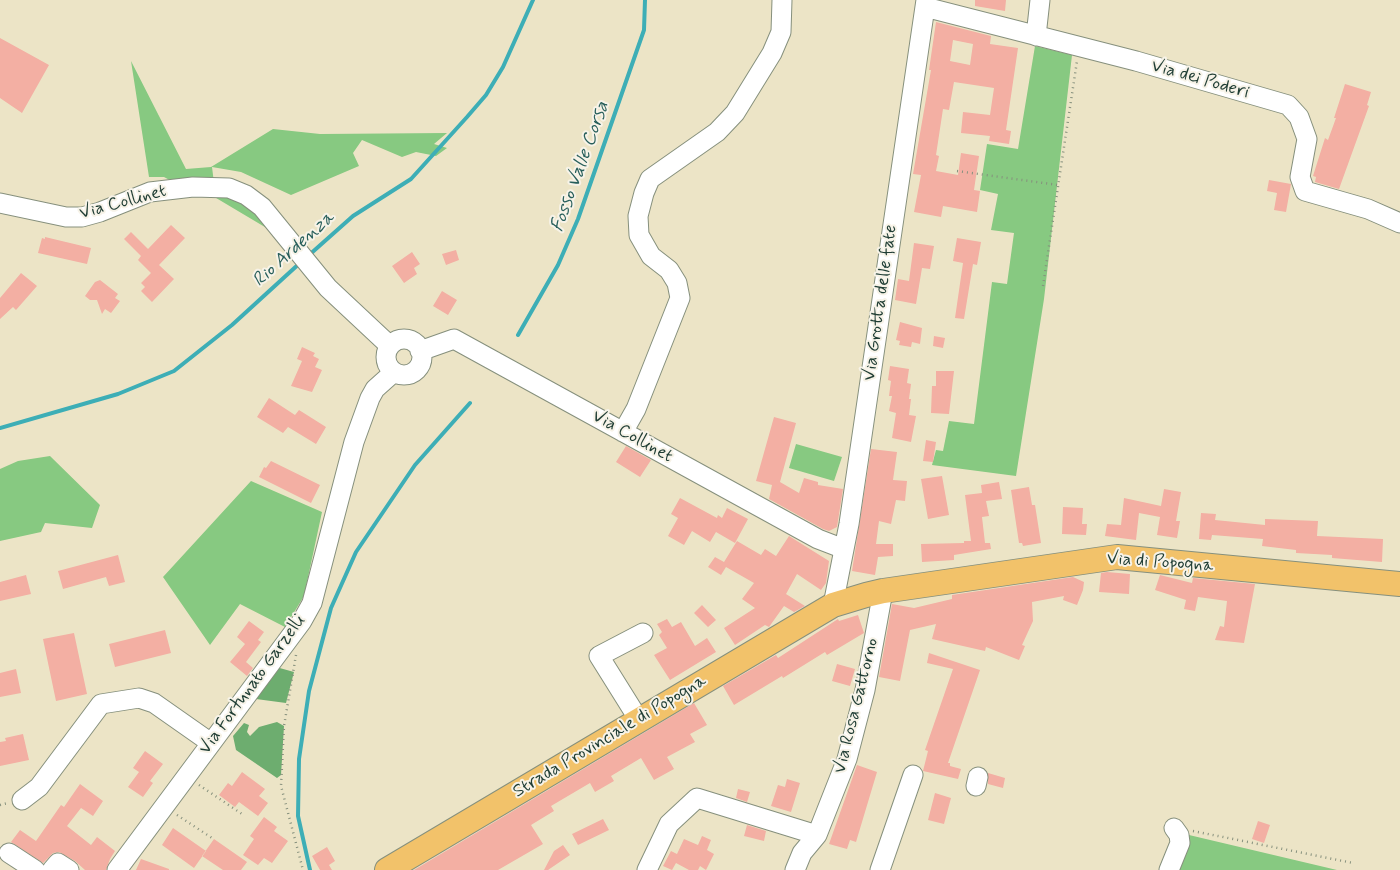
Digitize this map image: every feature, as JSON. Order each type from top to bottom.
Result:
[{"type":"main road","name":"Via di Popogna","points":[[834,605],[883,591],[1116,557],[1400,584]]},
{"type":"main road","name":"Strada Provinciale di Popogna","points":[[390,869],[834,605]]},
{"type":"street","points":[[623,432],[636,409],[680,298],[677,283],[669,270],[651,256],[639,236],[638,216],[644,193],[650,179],[716,132],[735,113],[772,53],[781,32],[782,0]]},
{"type":"street","points":[[1036,36],[1040,0]]},
{"type":"street","name":"Via dei Poderi","points":[[926,4],[1288,105],[1299,117],[1307,139],[1300,177],[1305,191],[1368,208],[1400,223]]},
{"type":"street","name":"Via Grotta delle fate","points":[[834,605],[879,352],[926,4]]},
{"type":"street","name":"Via Collinet","points":[[0,203],[66,217],[82,217],[100,212],[150,192],[193,187],[229,188],[246,195],[262,207],[328,288],[390,346]]},
{"type":"street","points":[[404,339],[414,343],[420,351],[420,362],[414,371],[404,375],[394,372],[387,363],[387,351],[390,346],[404,339]]},
{"type":"street","name":"Via Collinet","points":[[420,351],[454,339],[818,539],[844,549]]},
{"type":"street","name":"Via Fortunato Garzelli","points":[[117,870],[302,621],[312,603],[354,442],[370,398],[375,389],[394,372]]},
{"type":"street","name":"Via Rosa Gattorno","points":[[795,870],[802,853],[817,835],[848,759],[865,690],[883,591]]},
{"type":"street","points":[[639,720],[599,656],[643,633]]},
{"type":"street","points":[[22,800],[39,787],[101,704],[139,698],[154,703],[211,743]]},
{"type":"street","points":[[880,870],[917,774]]},
{"type":"street","points":[[647,870],[669,824],[697,798],[817,835]]},
{"type":"street","points":[[1169,870],[1180,843],[1179,834],[1174,828]]},
{"type":"street","points":[[9,853],[35,870]]},
{"type":"street","points":[[52,870],[58,864],[69,870]]},
{"type":"path","points":[[1043,286],[1079,47]]},
{"type":"path","points":[[957,171],[1058,185]]},
{"type":"path","points":[[302,621],[284,726],[281,786],[303,870]]},
{"type":"path","points":[[186,776],[242,814]]},
{"type":"path","points":[[164,806],[212,838]]},
{"type":"path","points":[[1174,828],[1353,863]]},
{"type":"green space","points":[[1035,46],[1072,55],[1044,299],[1016,476],[932,465],[936,450],[943,451],[949,421],[974,424],[992,282],[1007,284],[1014,233],[991,230],[998,194],[980,190],[987,144],[1018,149]]},
{"type":"green space","points":[[131,61],[186,169],[211,167],[273,129],[320,134],[447,133],[434,144],[447,148],[436,156],[416,152],[402,157],[362,140],[353,153],[359,166],[291,195],[241,172],[212,167],[214,183],[237,185],[275,208],[285,239],[201,189],[179,185],[164,177],[149,177]]},
{"type":"green space","points":[[796,444],[842,457],[834,481],[789,468]]},
{"type":"green space","points":[[50,456],[100,505],[92,528],[45,523],[41,532],[0,541],[0,469],[18,461]]},
{"type":"green space","points":[[251,481],[322,512],[304,596],[285,627],[240,604],[210,645],[163,577]]},
{"type":"green space","points":[[276,667],[294,672],[286,703],[256,699]]},
{"type":"green space","points":[[277,722],[284,726],[281,775],[277,778],[236,750],[233,736],[244,723],[249,725],[247,732],[250,736],[259,727]]},
{"type":"green space","points":[[1189,835],[1337,870],[1176,870]]},
{"type":"building","points":[[975,0],[1006,0],[1005,11],[975,6]]},
{"type":"building","points":[[936,22],[991,36],[990,44],[1018,48],[1006,130],[1011,131],[1009,144],[989,141],[990,136],[961,133],[963,112],[990,115],[994,88],[954,82],[949,110],[943,109],[936,155],[939,156],[936,171],[958,175],[961,153],[979,156],[974,190],[980,191],[977,212],[943,206],[941,217],[914,212],[921,175],[913,174],[931,70],[929,70]],"holes":[[[953,40],[973,44],[970,65],[950,61]]]},
{"type":"building","points":[[0,38],[49,65],[22,113],[0,98]]},
{"type":"building","points":[[1345,84],[1371,92],[1367,105],[1369,106],[1339,189],[1315,182],[1316,177],[1313,176],[1325,138],[1328,140],[1336,118],[1334,118]]},
{"type":"building","points":[[1269,180],[1291,184],[1286,212],[1274,210],[1277,193],[1267,191]]},
{"type":"building","points":[[171,225],[185,238],[159,265],[174,279],[152,302],[141,291],[145,287],[141,283],[151,273],[138,260],[141,256],[124,239],[131,232],[148,249]]},
{"type":"building","points":[[45,237],[91,248],[87,264],[38,253],[42,238],[45,239]]},
{"type":"building","points":[[957,238],[981,242],[977,265],[973,264],[964,319],[955,318],[963,263],[953,261]]},
{"type":"building","points":[[914,243],[934,246],[930,269],[922,268],[916,304],[895,300],[898,279],[909,281]]},
{"type":"building","points":[[456,250],[459,260],[446,265],[442,254]]},
{"type":"building","points":[[412,252],[420,264],[414,268],[417,274],[404,283],[392,266]]},
{"type":"building","points":[[21,273],[37,286],[16,310],[13,307],[0,319],[0,298]]},
{"type":"building","points":[[100,280],[118,294],[115,298],[120,301],[111,313],[105,309],[102,314],[97,300],[90,300],[85,296],[95,282]]},
{"type":"building","points":[[442,291],[457,300],[448,315],[433,306]]},
{"type":"building","points":[[900,322],[922,328],[920,344],[912,342],[911,347],[899,345],[900,341],[896,340]]},
{"type":"building","points":[[934,336],[945,338],[943,348],[933,346]]},
{"type":"building","points":[[302,347],[315,353],[313,356],[319,359],[315,367],[322,370],[312,392],[291,386],[302,361],[297,359]]},
{"type":"building","points":[[890,366],[909,369],[907,383],[911,384],[909,399],[911,399],[909,415],[916,416],[911,442],[892,438],[896,413],[889,411],[892,396],[889,396],[891,381],[888,380]]},
{"type":"building","points":[[936,371],[954,371],[949,414],[931,413],[932,386],[936,386]]},
{"type":"building","points":[[269,398],[295,415],[299,410],[326,427],[316,444],[288,427],[283,433],[257,417]]},
{"type":"building","points":[[774,417],[796,423],[780,482],[799,493],[804,478],[818,482],[818,485],[843,489],[837,527],[829,531],[823,529],[769,499],[772,485],[756,481]]},
{"type":"building","points":[[926,440],[936,442],[933,462],[923,461]]},
{"type":"building","points":[[626,446],[651,460],[640,477],[616,462]]},
{"type":"building","points":[[871,449],[897,452],[893,480],[907,481],[905,501],[896,500],[891,524],[879,521],[876,544],[893,544],[893,556],[878,557],[875,575],[852,571]]},
{"type":"building","points":[[271,461],[320,485],[311,503],[259,477],[264,467],[266,468]]},
{"type":"building","points":[[942,476],[949,515],[928,519],[921,479]]},
{"type":"building","points":[[999,482],[1002,499],[986,501],[989,516],[982,517],[985,543],[990,543],[991,549],[954,555],[954,560],[922,562],[921,544],[964,543],[964,541],[971,541],[965,495],[982,493],[981,485]]},
{"type":"building","points":[[1029,487],[1032,505],[1035,505],[1041,543],[1023,546],[1022,543],[1019,543],[1011,490]]},
{"type":"building","points":[[1164,489],[1181,492],[1176,521],[1180,521],[1177,538],[1157,535],[1160,517],[1139,513],[1136,540],[1105,536],[1107,524],[1121,525],[1124,498],[1161,506]]},
{"type":"building","points":[[680,498],[717,518],[718,515],[722,518],[727,508],[748,519],[735,543],[716,532],[710,542],[692,531],[684,545],[668,536],[678,518],[671,514]]},
{"type":"building","points":[[1063,507],[1083,508],[1082,524],[1087,524],[1086,535],[1062,534]]},
{"type":"building","points":[[1201,513],[1216,514],[1215,520],[1265,525],[1265,519],[1318,521],[1317,536],[1383,539],[1382,562],[1332,558],[1332,555],[1296,553],[1296,550],[1262,546],[1263,539],[1212,535],[1211,540],[1199,539]]},
{"type":"building","points":[[789,536],[829,561],[826,583],[821,590],[797,574],[786,594],[805,606],[794,612],[784,606],[769,627],[765,625],[735,645],[724,628],[755,608],[742,599],[754,583],[726,567],[721,575],[708,567],[715,557],[724,562],[737,541],[761,555],[765,549],[776,556]]},
{"type":"building","points":[[118,555],[125,582],[109,586],[106,577],[63,589],[58,571]]},
{"type":"building","points":[[1101,573],[1130,574],[1129,594],[1099,592]]},
{"type":"building","points":[[26,575],[31,594],[0,601],[0,582]]},
{"type":"building","points":[[1160,575],[1192,583],[1193,578],[1255,584],[1244,643],[1215,640],[1220,626],[1224,627],[1227,601],[1198,597],[1195,611],[1184,609],[1186,600],[1155,590]]},
{"type":"building","points":[[1073,577],[1084,582],[1077,605],[1063,600],[1064,596],[1032,602],[1033,621],[1022,645],[1025,646],[1019,660],[986,647],[985,651],[932,639],[936,624],[910,630],[900,681],[879,677],[892,604],[914,608],[952,599],[952,595]]},
{"type":"building","points":[[702,605],[716,620],[708,627],[694,613]]},
{"type":"building","points":[[858,615],[864,633],[827,655],[825,652],[734,705],[723,686],[776,655],[778,658],[838,619],[839,621]]},
{"type":"building","points":[[667,619],[672,627],[681,622],[695,646],[707,638],[716,652],[670,680],[654,655],[667,648],[659,635],[662,632],[657,624]]},
{"type":"building","points":[[249,621],[264,632],[258,640],[261,642],[246,662],[253,668],[247,676],[230,662],[245,644],[237,637]]},
{"type":"building","points":[[165,630],[171,653],[115,667],[109,644]]},
{"type":"building","points":[[74,633],[87,694],[56,701],[43,639]]},
{"type":"building","points":[[929,653],[980,670],[948,763],[950,763],[950,766],[961,769],[958,779],[923,771],[928,751],[925,750],[953,669],[927,663]]},
{"type":"building","points":[[837,664],[855,669],[850,686],[832,681]]},
{"type":"building","points":[[16,669],[21,693],[0,697],[0,673]]},
{"type":"building","points":[[694,703],[707,725],[690,734],[695,742],[667,757],[674,769],[654,780],[641,758],[611,776],[614,781],[595,792],[590,783],[551,806],[554,811],[531,825],[543,844],[498,870],[414,870]]},
{"type":"building","points":[[23,734],[29,760],[0,766],[0,742],[6,741],[5,738]]},
{"type":"building","points":[[145,751],[163,764],[150,781],[153,783],[143,797],[128,787],[139,772],[133,768]]},
{"type":"building","points":[[857,765],[877,772],[856,842],[850,840],[847,849],[829,844]]},
{"type":"building","points":[[242,772],[265,789],[259,796],[268,803],[258,816],[239,802],[235,807],[219,795],[228,783],[232,786]]},
{"type":"building","points":[[988,773],[1005,778],[1003,788],[988,784]]},
{"type":"building","points":[[787,779],[800,783],[791,812],[771,806],[778,785],[785,787]]},
{"type":"building","points":[[80,784],[103,801],[93,816],[81,808],[67,826],[91,845],[97,837],[115,851],[106,870],[85,870],[75,861],[59,852],[53,853],[43,863],[11,842],[20,830],[36,841],[61,805],[64,807]]},
{"type":"building","points":[[738,789],[750,792],[747,802],[736,798]]},
{"type":"building","points":[[935,793],[951,798],[944,824],[928,820]]},
{"type":"building","points":[[264,817],[277,827],[274,831],[288,841],[272,863],[264,858],[258,865],[243,855],[254,839],[250,836]]},
{"type":"building","points":[[603,819],[609,830],[578,845],[572,834]]},
{"type":"building","points":[[1258,821],[1270,825],[1264,843],[1252,839]]},
{"type":"building","points":[[747,825],[766,831],[764,841],[744,836]]},
{"type":"building","points":[[173,828],[206,851],[194,868],[162,845]]},
{"type":"building","points":[[702,836],[711,840],[707,850],[714,854],[706,870],[700,866],[698,870],[689,870],[676,863],[672,870],[663,866],[671,851],[677,854],[684,839],[698,845]]},
{"type":"building","points":[[214,839],[247,862],[241,870],[223,870],[202,856]]},
{"type":"building","points":[[563,845],[570,855],[548,870],[544,870],[554,851]]},
{"type":"building","points":[[327,847],[335,861],[329,865],[332,870],[320,870],[312,856]]},
{"type":"building","points":[[141,859],[169,869],[169,870],[136,870]]},
{"type":"waterway","name":"Rio Ardenza","points":[[308,256],[353,216],[411,179],[467,117],[486,95],[503,67],[533,0]]},
{"type":"waterway","name":"Fosso Valle Corsa","points":[[518,335],[558,265],[578,219],[644,30],[645,0]]},
{"type":"waterway","name":"Rio Ardenza","points":[[0,428],[118,394],[174,371],[232,325],[301,262]]},
{"type":"waterway","name":"Fosso Valle Corsa","points":[[310,870],[298,816],[299,759],[309,691],[331,608],[356,552],[415,465],[470,403]]}]
